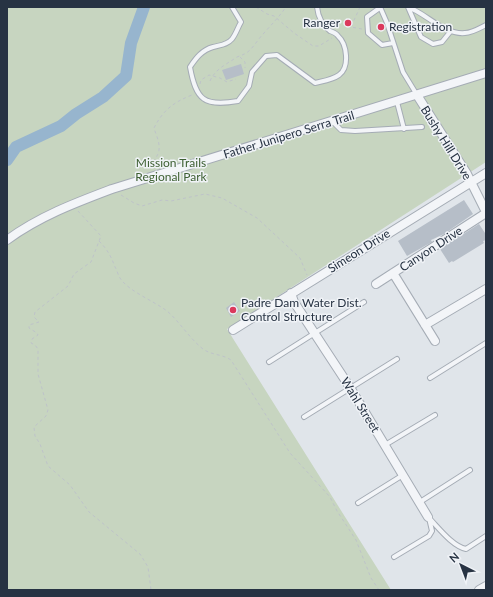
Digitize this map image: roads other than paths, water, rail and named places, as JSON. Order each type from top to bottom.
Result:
[{"type":"street","name":"Father Junipero Serra Trail","points":[[7,240],[41,218],[74,203],[112,189],[333,122],[486,73]]},
{"type":"street","name":"Bushy Hill Drive","points":[[417,95],[471,182],[486,213]]},
{"type":"street","name":"Simeon Drive","points":[[233,330],[486,173]]},
{"type":"street","name":"Canyon Drive","points":[[376,284],[486,213]]},
{"type":"street","points":[[393,273],[435,341]]},
{"type":"street","points":[[425,325],[486,288]]},
{"type":"street","name":"Wahl Street","points":[[291,293],[294,302],[351,389],[428,517]]},
{"type":"street","points":[[479,590],[486,586]]},
{"type":"lane","points":[[232,7],[241,22],[232,39],[223,46],[212,47],[201,53],[197,56],[190,68],[197,93],[204,100],[222,104],[238,100],[249,86],[252,72],[255,67],[266,56],[277,54],[315,83],[334,79],[341,74],[346,62],[345,45],[337,35],[322,23],[318,15],[317,7]]},
{"type":"lane","points":[[393,43],[382,45],[368,33],[367,17],[381,7],[403,72],[417,95]]},
{"type":"lane","points":[[408,7],[421,37],[434,44],[442,42],[450,32]]},
{"type":"lane","points":[[408,7],[418,11],[450,32],[466,33],[486,25]]},
{"type":"lane","points":[[397,102],[404,129]]},
{"type":"lane","points":[[333,122],[341,130],[356,131],[404,129],[422,126]]},
{"type":"lane","points":[[269,362],[364,302]]},
{"type":"lane","points":[[430,378],[486,343]]},
{"type":"lane","points":[[304,418],[398,359]]},
{"type":"lane","points":[[385,445],[435,414]]},
{"type":"lane","points":[[420,502],[470,470]]},
{"type":"lane","points":[[358,504],[403,475]]},
{"type":"lane","points":[[428,517],[454,544],[461,548],[466,548],[486,536]]},
{"type":"lane","points":[[394,557],[429,536],[432,531],[428,517]]},
{"type":"waterway","points":[[7,160],[16,147],[61,126],[76,114],[103,97],[126,76],[131,43],[144,7]]},
{"type":"place","name":"Ranger","points":[[348,23]]},
{"type":"place","name":"Registration","points":[[381,27]]},
{"type":"place","name":"Padre Dam Water Dist. Control Structure","points":[[233,310]]},
{"type":"park label","name":"Mission Trails Regional Park","points":[[171,170]]}]
